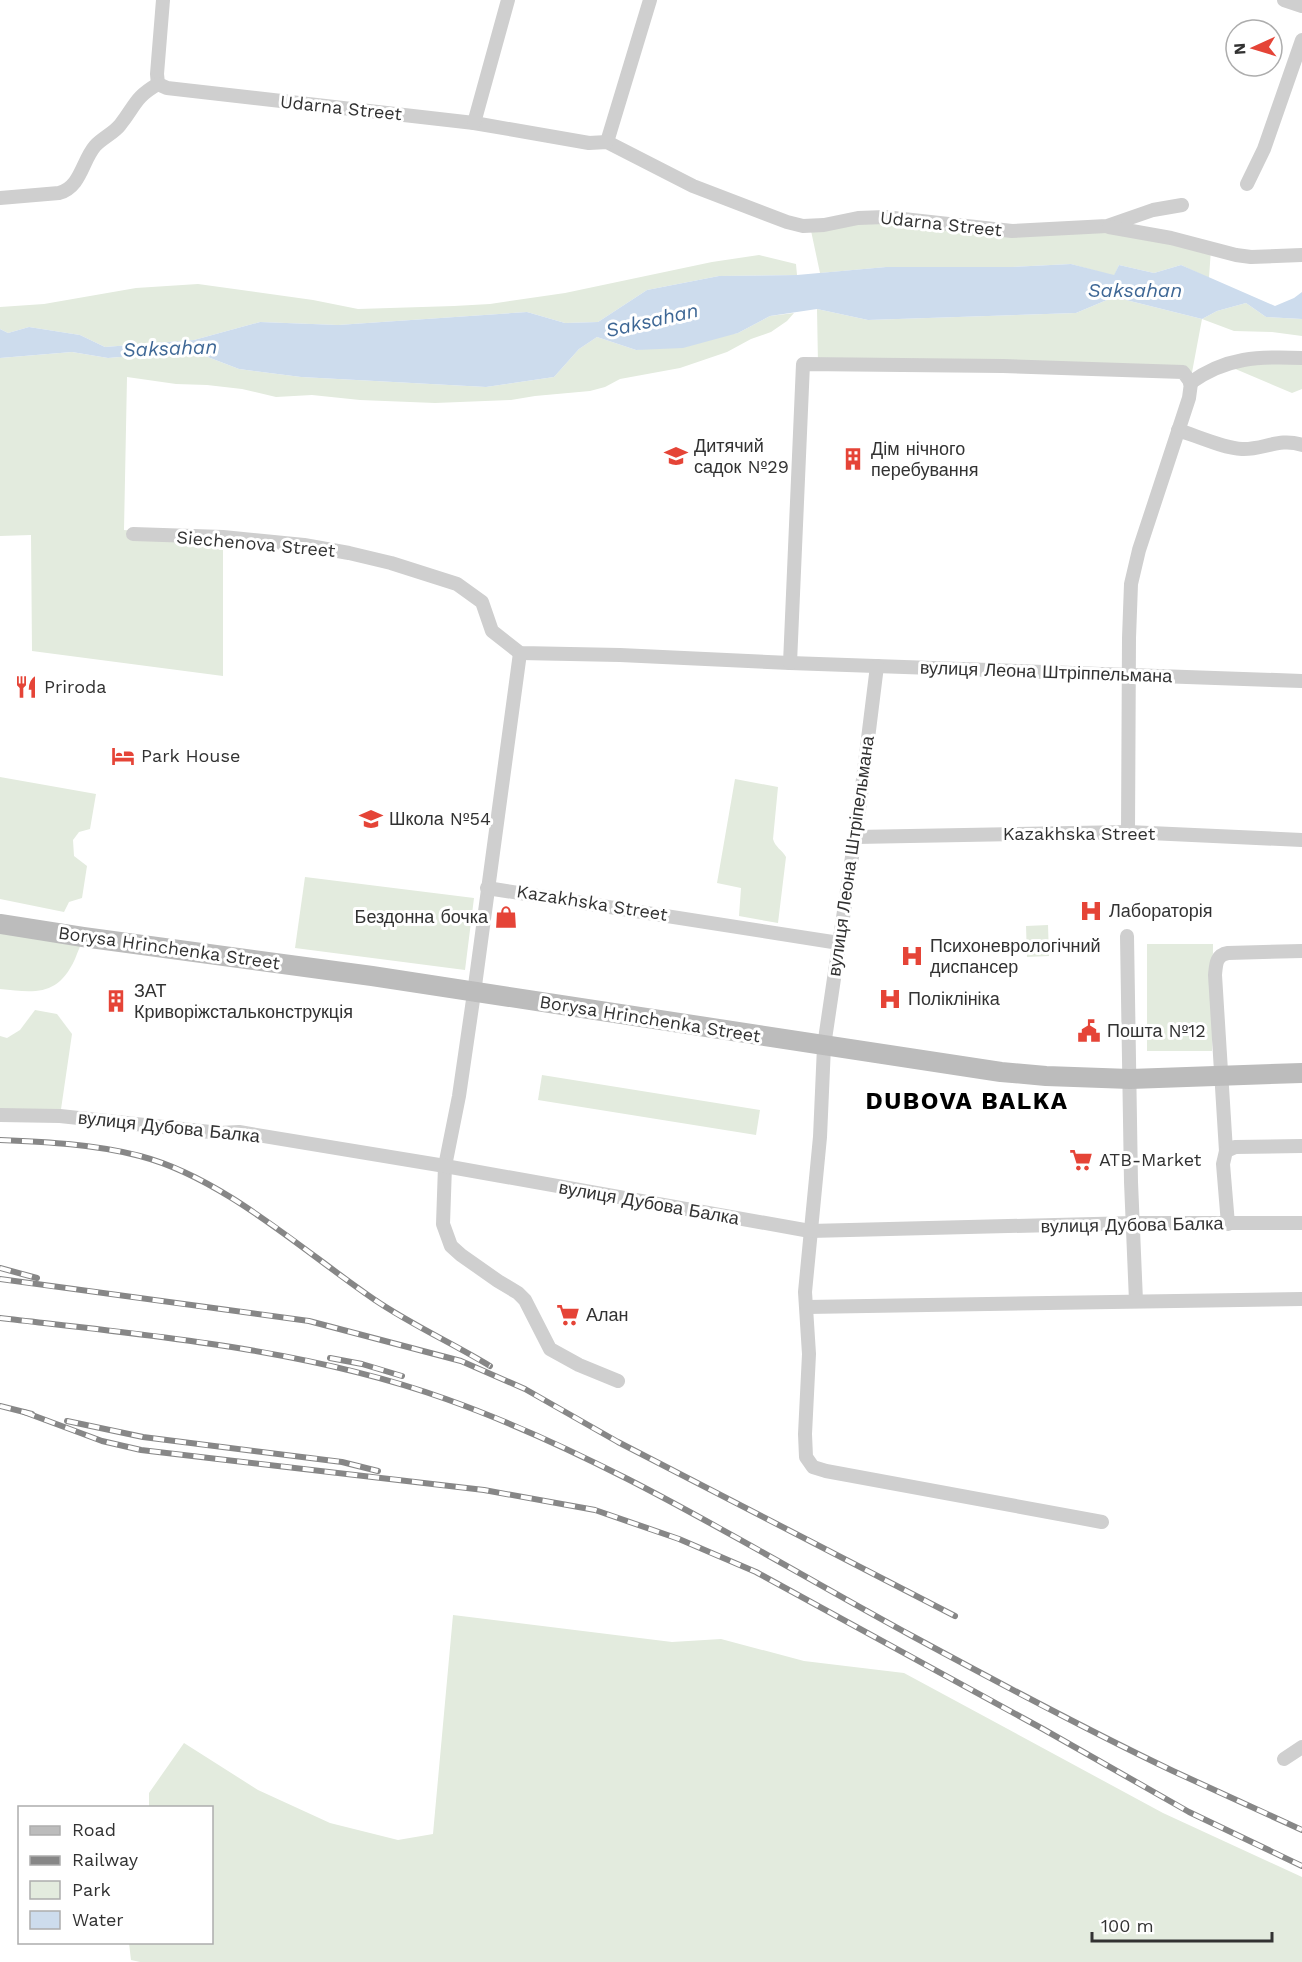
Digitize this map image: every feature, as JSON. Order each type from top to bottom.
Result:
[{"type":"street","points":[[0,198],[68,191],[74,185],[95,146],[120,126],[136,99],[158,84],[163,0]]},
{"type":"street","points":[[474,123],[508,0]]},
{"type":"street","points":[[607,142],[650,0]]},
{"type":"street","points":[[1284,0],[1302,6]]},
{"type":"street","points":[[1247,184],[1264,149],[1302,40]]},
{"type":"street","name":"Udarna Street","points":[[158,84],[167,88],[474,123],[589,143],[607,142],[693,186],[803,226],[824,225],[858,218],[885,217],[1012,231],[1107,226],[1154,210],[1182,205]]},
{"type":"street","points":[[1107,226],[1171,238],[1236,255],[1251,257],[1302,255]]},
{"type":"street","points":[[1190,383],[1214,367],[1233,362],[1267,357],[1302,358]]},
{"type":"street","points":[[790,663],[803,364],[1003,366],[1183,372],[1190,383],[1189,398],[1139,550],[1131,584],[1128,674],[1128,832]]},
{"type":"street","points":[[1178,430],[1238,449],[1250,449],[1284,442],[1302,445]]},
{"type":"street","name":"Siechenova Street","points":[[133,534],[223,537],[304,545],[391,563],[458,584],[482,602],[492,631],[520,653]]},
{"type":"street","points":[[520,653],[459,1096],[445,1166],[443,1224],[451,1245],[525,1300],[550,1349],[579,1365],[618,1381]]},
{"type":"street","name":"вулиця Леона Штріппельмана","points":[[520,653],[1302,681]]},
{"type":"street","name":"вулиця Леона Штріпельмана","points":[[877,666],[856,837],[824,1046],[820,1137],[805,1292],[809,1354],[806,1457],[813,1467],[826,1472],[1102,1522]]},
{"type":"street","name":"Kazakhska Street","points":[[856,837],[1128,832],[1302,840]]},
{"type":"street","name":"Kazakhska Street","points":[[488,888],[839,943]]},
{"type":"street","name":"Borysa Hrinchenka Street","points":[[0,924],[372,976],[1001,1072],[1130,1079],[1302,1073]]},
{"type":"street","points":[[1127,936],[1136,1301]]},
{"type":"street","points":[[1228,1224],[1223,1164],[1226,1151],[1215,975],[1218,958],[1228,953],[1302,951]]},
{"type":"street","name":"вулиця Дубова Балка","points":[[0,1115],[60,1116],[220,1133],[239,1132],[445,1166],[810,1232],[1133,1223],[1302,1223]]},
{"type":"street","points":[[1226,1151],[1235,1147],[1302,1146]]},
{"type":"street","points":[[807,1308],[1302,1299]]},
{"type":"street","points":[[1284,1759],[1302,1747]]},
{"type":"green space","points":[[858,218],[1012,231],[1107,226],[1211,249],[1209,278],[1181,265],[1154,273],[1119,265],[1114,276],[1071,264],[1011,267],[886,267],[820,273],[810,226]]},
{"type":"green space","points":[[759,255],[796,264],[797,275],[719,276],[647,290],[598,322],[565,323],[527,312],[338,325],[260,322],[194,340],[105,347],[80,335],[29,327],[8,333],[0,329],[0,307],[44,304],[136,288],[198,284],[313,300],[358,309],[454,306],[490,304],[565,293],[712,262]]},
{"type":"green space","points":[[1114,297],[1202,319],[1190,383],[1183,372],[818,364],[817,309],[868,320],[1076,313]]},
{"type":"green space","points":[[1246,303],[1266,317],[1302,319],[1302,336],[1234,331],[1202,319],[1217,311]]},
{"type":"green space","points":[[794,313],[771,332],[751,339],[727,352],[680,368],[620,379],[605,387],[590,391],[511,400],[435,403],[360,400],[312,395],[276,397],[242,389],[176,384],[127,377],[124,530],[223,537],[223,676],[32,651],[31,535],[0,536],[0,358],[72,352],[108,358],[192,351],[239,369],[301,377],[486,387],[554,377],[579,349],[597,337],[636,350],[738,333],[770,316]]},
{"type":"green space","points":[[1302,359],[1302,389],[1292,393],[1226,365]]},
{"type":"green space","points":[[0,777],[96,794],[90,829],[79,832],[73,840],[74,856],[87,866],[82,898],[69,902],[64,912],[0,899]]},
{"type":"green space","points":[[735,779],[778,787],[773,839],[786,857],[778,923],[739,916],[741,888],[717,883]]},
{"type":"green space","points":[[305,877],[474,898],[465,970],[295,948]]},
{"type":"green space","points":[[0,924],[83,937],[68,971],[53,986],[35,991],[0,989]]},
{"type":"green space","points":[[1048,925],[1049,956],[1027,957],[1026,926]]},
{"type":"green space","points":[[1147,944],[1213,944],[1212,1051],[1147,1051]]},
{"type":"green space","points":[[35,1010],[57,1014],[72,1034],[60,1116],[0,1115],[0,1036],[7,1038],[20,1030]]},
{"type":"green space","points":[[542,1075],[760,1110],[756,1135],[538,1100]]},
{"type":"green space","points":[[453,1615],[672,1642],[721,1639],[804,1661],[904,1673],[1163,1813],[1302,1877],[1302,1962],[140,1962],[131,1960],[129,1944],[213,1944],[213,1806],[149,1806],[149,1793],[184,1743],[258,1790],[330,1823],[398,1840],[433,1834]]},
{"type":"water","name":"Saksahan","points":[[1071,264],[1114,275],[1119,265],[1154,273],[1181,265],[1275,306],[1302,292],[1302,319],[1266,317],[1246,303],[1217,311],[1202,319],[1114,297],[1076,313],[868,320],[817,309],[770,316],[738,333],[683,348],[636,350],[597,337],[579,349],[554,377],[486,387],[301,377],[239,369],[192,351],[108,358],[72,352],[0,358],[0,329],[8,333],[29,327],[80,335],[105,347],[194,340],[260,322],[338,325],[527,312],[565,323],[598,322],[647,290],[719,276],[797,275],[886,267],[1011,267]]},
{"type":"railway","points":[[0,1140],[88,1146],[140,1156],[171,1166],[232,1198],[403,1318],[490,1366]]},
{"type":"railway","points":[[0,1268],[37,1278]]},
{"type":"railway","points":[[0,1279],[309,1321],[461,1361],[525,1389],[618,1442],[955,1616]]},
{"type":"railway","points":[[0,1318],[169,1338],[283,1356],[393,1382],[446,1399],[567,1449],[626,1478],[1010,1689],[1173,1771],[1302,1830]]},
{"type":"railway","points":[[330,1358],[362,1364],[402,1376]]},
{"type":"railway","points":[[0,1406],[32,1414]]},
{"type":"railway","points":[[24,1412],[102,1441],[141,1450],[484,1490],[595,1510],[679,1539],[756,1572],[1043,1729],[1189,1812],[1302,1866]]},
{"type":"railway","points":[[67,1421],[143,1437],[342,1462],[378,1471]]},
{"type":"place","name":"Дитячий садок №29","points":[[676,456]]},
{"type":"place","name":"Дім нічного перебування","points":[[853,459]]},
{"type":"place","name":"Priroda","points":[[26,687]]},
{"type":"place","name":"Park House","points":[[123,756]]},
{"type":"place","name":"Школа №54","points":[[371,819]]},
{"type":"place","name":"Лабораторія","points":[[1091,911]]},
{"type":"place","name":"Бездонна бочка","points":[[506,917]]},
{"type":"place","name":"Психоневрологічний диспансер","points":[[912,956]]},
{"type":"place","name":"Поліклініка","points":[[890,999]]},
{"type":"place","name":"ЗАТ Криворіжстальконструкція","points":[[116,1001]]},
{"type":"place","name":"Пошта №12","points":[[1089,1031]]},
{"type":"place","name":"ATB-Market","points":[[1081,1160]]},
{"type":"place","name":"Алан","points":[[568,1315]]},
{"type":"district","name":"DUBOVA BALKA","points":[[967,1101]]}]
